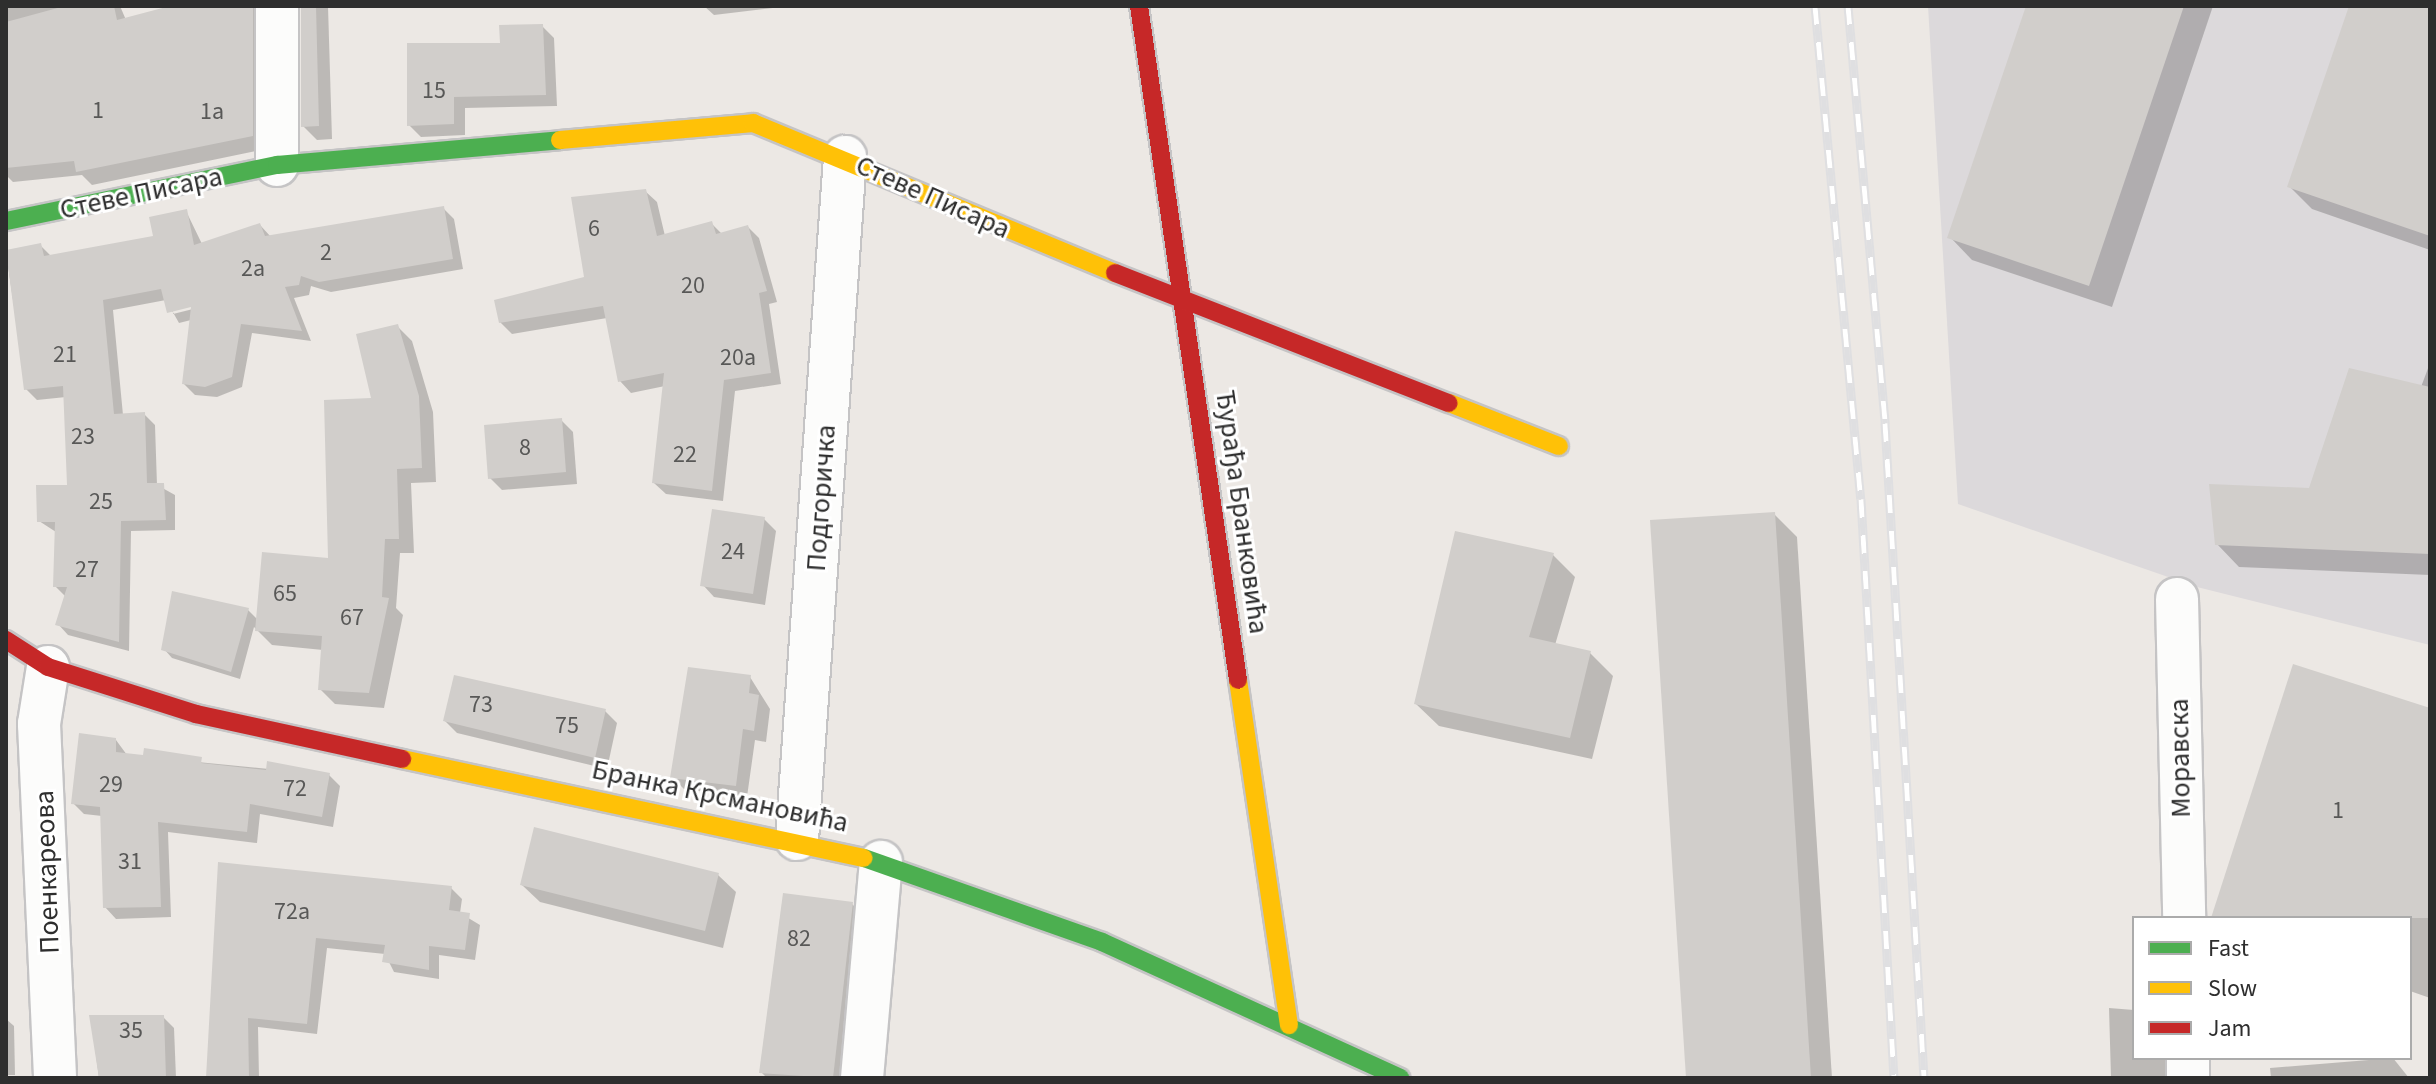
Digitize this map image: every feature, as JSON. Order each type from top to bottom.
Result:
[{"type":"street","points":[[277,6],[277,165]]},
{"type":"street","name":"Ђурађа Бранковића","points":[[1139,6],[1289,1025]]},
{"type":"street","name":"Стеве Писара","points":[[6,221],[277,165],[718,122],[786,131],[845,157],[918,196],[1559,446]]},
{"type":"street","name":"Подгоричка","points":[[797,839],[845,157]]},
{"type":"street","name":"Моравска","points":[[2177,599],[2184,916]]},
{"type":"street","name":"Бранка Крсмановића","points":[[6,640],[48,667],[196,714],[797,839],[881,862],[1087,936],[1289,1025],[1400,1078]]},
{"type":"street","name":"Поенкареова","points":[[48,667],[39,724],[55,1078]]},
{"type":"street","points":[[862,1078],[881,862]]},
{"type":"shaded area","points":[[1928,6],[2430,6],[2430,645],[2197,587],[1958,504]]},
{"type":"building","points":[[65,6],[114,6],[117,20],[170,6],[253,6],[253,136],[76,172],[74,161],[6,168],[6,22]]},
{"type":"building","points":[[301,6],[316,6],[319,126],[301,127]]},
{"type":"building","points":[[2026,6],[2184,6],[2089,286],[1947,238]]},
{"type":"building","points":[[2349,6],[2430,6],[2430,236],[2287,187]]},
{"type":"building","points":[[543,24],[546,95],[454,97],[454,124],[407,126],[407,43],[500,43],[499,25]]},
{"type":"building","points":[[646,189],[657,236],[712,221],[716,234],[748,225],[767,291],[759,293],[771,373],[724,380],[712,491],[652,483],[664,373],[618,382],[603,306],[499,323],[494,300],[584,277],[571,197]]},
{"type":"building","points":[[444,206],[453,259],[319,282],[301,276],[299,285],[285,287],[302,331],[241,324],[232,377],[205,387],[182,384],[191,307],[167,313],[161,289],[103,300],[114,414],[145,412],[147,483],[164,483],[166,520],[121,521],[119,642],[55,625],[67,587],[53,587],[55,522],[37,522],[36,485],[67,485],[63,386],[24,390],[6,250],[41,243],[44,256],[153,236],[149,217],[187,209],[194,245],[260,223],[265,236]]},
{"type":"building","points":[[398,324],[419,396],[422,468],[397,469],[399,539],[385,539],[382,597],[389,598],[369,693],[318,690],[322,636],[255,631],[262,552],[328,558],[324,400],[371,398],[356,334]]},
{"type":"building","points":[[2349,368],[2430,387],[2430,554],[2215,545],[2209,484],[2309,488]]},
{"type":"building","points":[[562,418],[566,472],[488,479],[484,425]]},
{"type":"building","points":[[712,509],[765,517],[753,594],[700,586]]},
{"type":"building","points":[[1775,512],[1811,1078],[1686,1078],[1650,520]]},
{"type":"building","points":[[1455,531],[1554,553],[1529,637],[1591,651],[1570,738],[1414,704]]},
{"type":"building","points":[[172,591],[249,608],[231,672],[161,650]]},
{"type":"building","points":[[2293,664],[2430,708],[2430,918],[2212,916]]},
{"type":"building","points":[[688,667],[751,675],[749,693],[759,695],[754,731],[743,729],[736,786],[670,778]]},
{"type":"building","points":[[454,675],[606,709],[595,758],[443,721]]},
{"type":"building","points":[[79,733],[116,738],[116,752],[143,755],[144,748],[202,757],[201,763],[266,770],[267,761],[330,773],[322,817],[250,804],[247,832],[158,822],[161,907],[103,908],[100,807],[71,804]]},
{"type":"building","points":[[534,827],[719,873],[705,931],[520,885]]},
{"type":"building","points":[[218,862],[452,886],[449,910],[470,913],[465,950],[429,946],[429,970],[382,962],[385,945],[316,938],[307,1024],[248,1018],[249,1078],[206,1078]]},
{"type":"building","points":[[783,893],[853,902],[833,1078],[759,1073]]},
{"type":"building","points":[[89,1015],[164,1015],[166,1078],[99,1078]]},
{"type":"railway","points":[[1815,6],[1861,499],[1894,1078]]},
{"type":"railway","points":[[1848,6],[1885,423],[1924,1078]]},
{"type":"traffic: fast","points":[[6,221],[277,165],[560,140]]},
{"type":"traffic: fast","points":[[864,858],[1102,942],[1400,1078]]},
{"type":"traffic: slow","points":[[560,140],[753,123],[1115,273]]},
{"type":"traffic: slow","points":[[1449,403],[1559,446]]},
{"type":"traffic: slow","points":[[1238,680],[1289,1025]]},
{"type":"traffic: slow","points":[[402,759],[864,858]]},
{"type":"traffic: jam","points":[[1139,6],[1238,680]]},
{"type":"traffic: jam","points":[[1115,273],[1449,403]]},
{"type":"traffic: jam","points":[[6,640],[48,667],[196,714],[402,759]]}]
